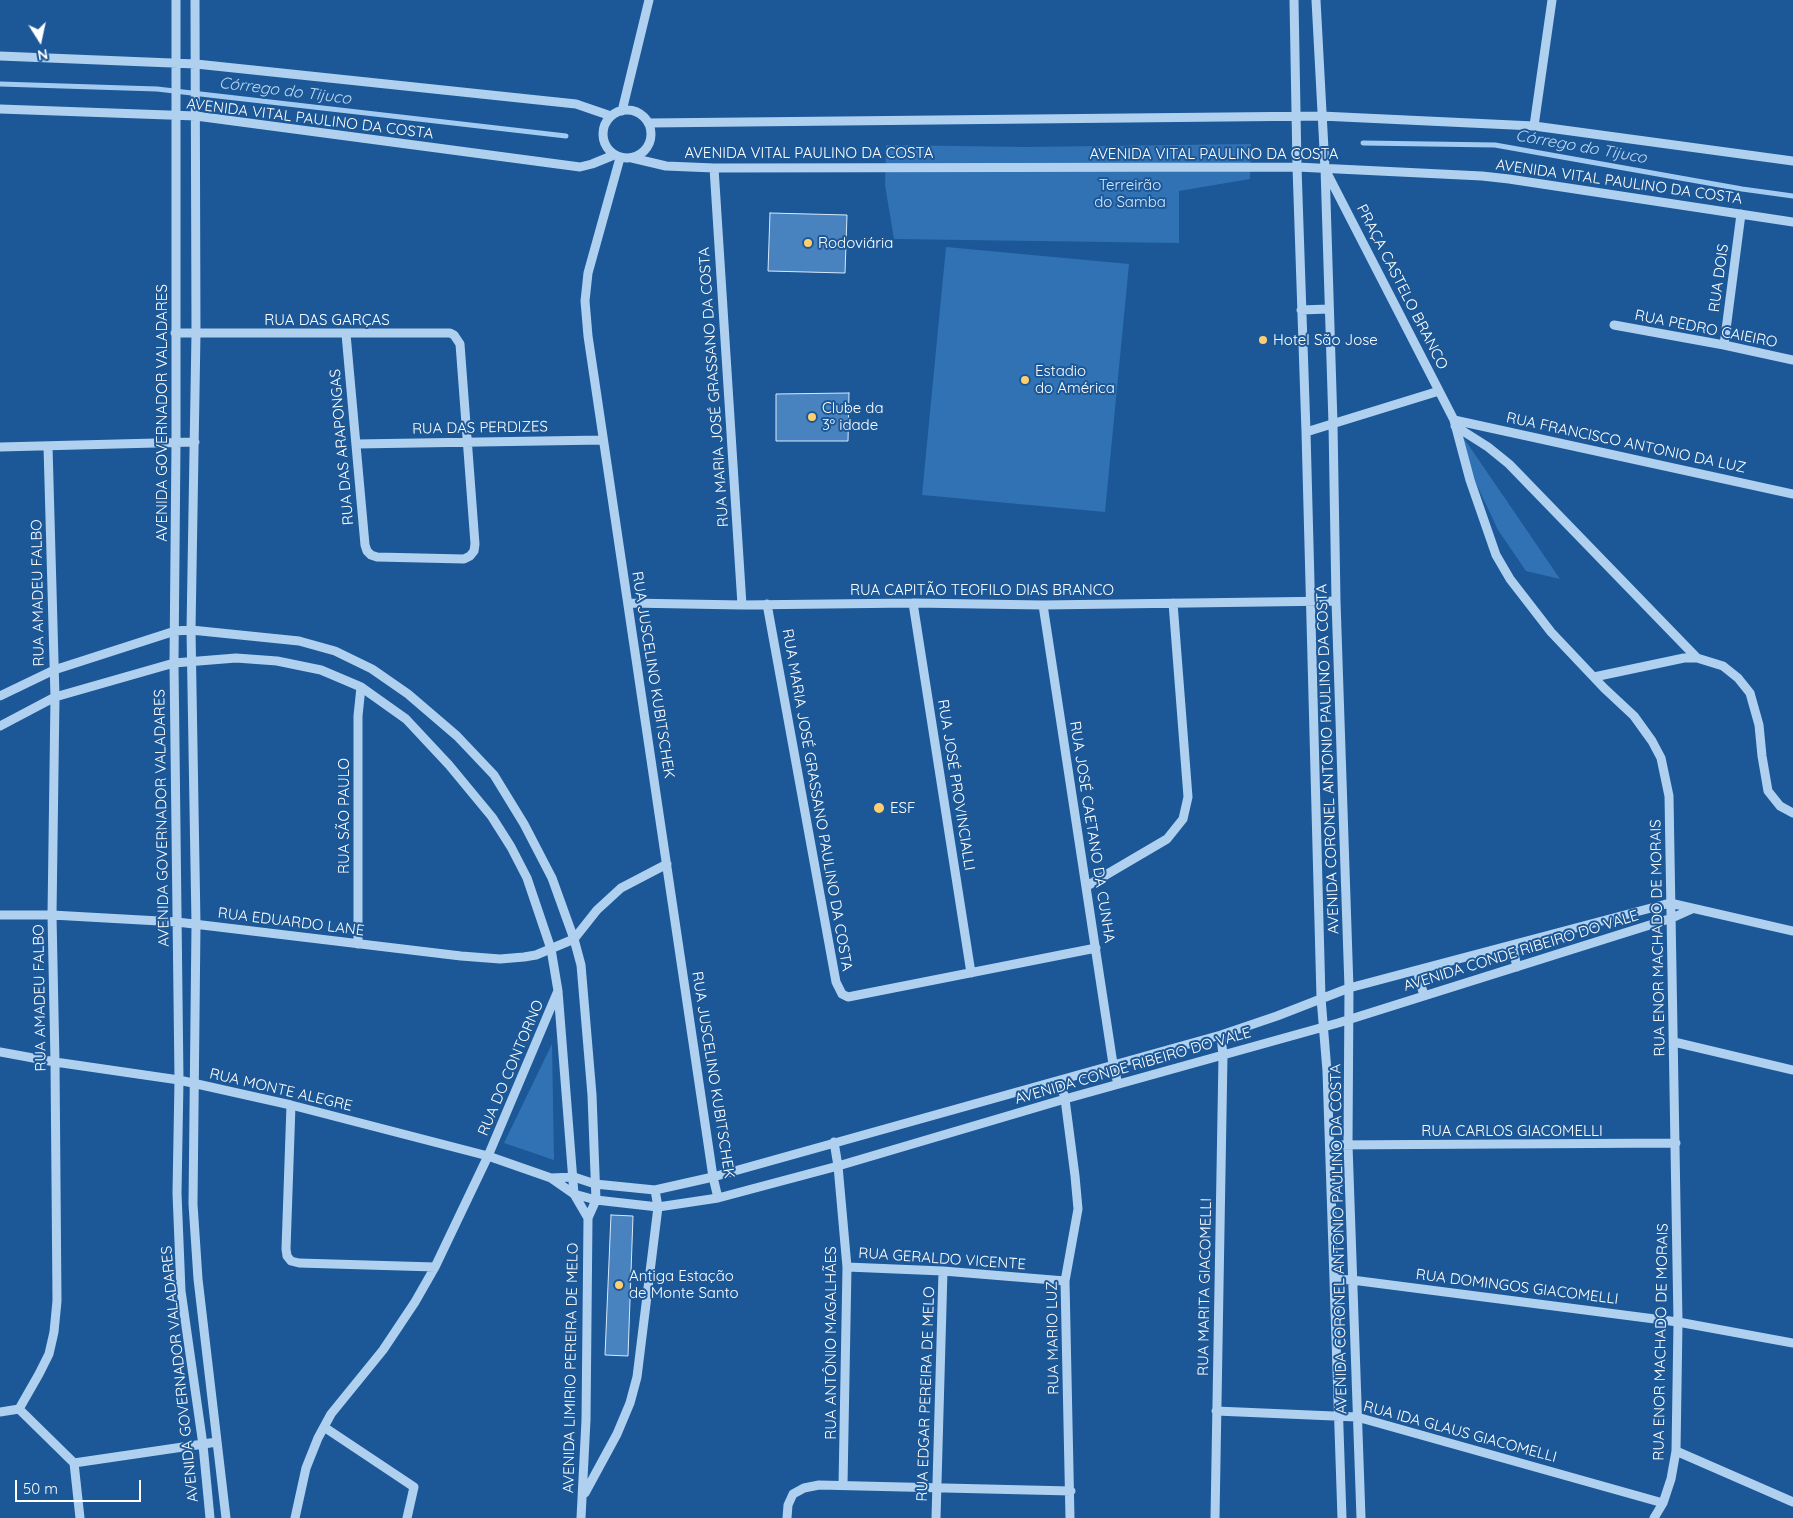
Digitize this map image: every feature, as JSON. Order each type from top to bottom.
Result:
[{"type":"street","points":[[176,0],[176,62]]},
{"type":"street","points":[[195,0],[196,69]]},
{"type":"street","points":[[622,111],[649,0]]},
{"type":"street","name":"AVENIDA CORONEL ANTONIO PAULINO DA COSTA","points":[[1294,0],[1297,167],[1321,998],[1330,1145],[1342,1518]]},
{"type":"street","name":"AVENIDA CORONEL ANTONIO PAULINO DA COSTA","points":[[1316,0],[1325,168],[1333,424],[1336,601],[1350,1020],[1348,1145],[1360,1518]]},
{"type":"street","points":[[1534,126],[1552,0]]},
{"type":"street","points":[[0,56],[176,62],[196,69],[576,104],[611,116]]},
{"type":"street","name":"AVENIDA GOVERNADOR VALADARES","points":[[176,62],[174,662],[179,1080],[178,1220],[181,1291],[203,1445],[210,1518]]},
{"type":"street","name":"AVENIDA GOVERNADOR VALADARES","points":[[196,69],[196,333],[191,630],[196,924],[193,1204],[202,1318],[226,1518]]},
{"type":"street","name":"AVENIDA VITAL PAULINO DA COSTA","points":[[0,109],[196,116],[580,167],[617,157]]},
{"type":"street","points":[[622,111],[638,112],[649,123],[651,131],[651,139],[644,152],[632,158],[617,157],[605,144],[603,137],[603,129],[611,116],[622,111]]},
{"type":"street","name":"AVENIDA VITAL PAULINO DA COSTA","points":[[649,123],[1321,116],[1534,126],[1793,161]]},
{"type":"street","name":"RUA JUSCELINO KUBITSCHEK","points":[[617,157],[588,274],[585,301],[588,336],[713,1177],[718,1198]]},
{"type":"street","name":"AVENIDA VITAL PAULINO DA COSTA","points":[[632,158],[666,166],[714,168],[1325,168],[1509,179],[1793,222]]},
{"type":"street","name":"RUA MARIA JOSÉ GRASSANO DA COSTA","points":[[714,168],[742,605]]},
{"type":"street","name":"PRAÇA CASTELO BRANCO","points":[[1325,168],[1455,423]]},
{"type":"street","name":"RUA DOIS","points":[[1724,346],[1742,214]]},
{"type":"street","points":[[1301,310],[1328,309]]},
{"type":"street","name":"RUA PEDRO CAIEIRO","points":[[1614,325],[1793,360]]},
{"type":"street","name":"RUA DAS GARÇAS","points":[[175,333],[450,333],[458,337],[460,344],[467,442]]},
{"type":"street","name":"RUA DAS ARAPONGAS","points":[[346,334],[364,545],[371,555],[377,557],[464,559],[470,556],[474,551],[467,442]]},
{"type":"street","points":[[1306,432],[1439,391]]},
{"type":"street","points":[[1455,423],[1509,464],[1697,658]]},
{"type":"street","name":"RUA FRANCISCO ANTONIO DA LUZ","points":[[1455,423],[1793,494]]},
{"type":"street","name":"RUA ENOR MACHADO DE MORAIS","points":[[1455,423],[1470,480],[1496,555],[1510,579],[1551,632],[1634,716],[1661,758],[1668,796],[1676,1144],[1678,1322],[1676,1451],[1671,1479],[1663,1503],[1654,1518]]},
{"type":"street","name":"RUA DAS PERDIZES","points":[[356,444],[603,440]]},
{"type":"street","points":[[0,447],[195,442]]},
{"type":"street","name":"RUA AMADEU FALBO","points":[[19,1409],[49,1354],[54,1332],[57,1301],[52,914],[55,697],[48,446]]},
{"type":"street","name":"RUA CAPITÃO TEOFILO DIAS BRANCO","points":[[629,603],[1043,605],[1336,601]]},
{"type":"street","name":"RUA JOSÉ PROVINCIALLI","points":[[913,603],[971,972]]},
{"type":"street","points":[[1087,886],[1167,839],[1183,819],[1188,797],[1173,603]]},
{"type":"street","name":"RUA MARIA JOSÉ GRASSANO PAULINO DA COSTA","points":[[767,604],[836,982],[842,994],[848,997],[971,972]]},
{"type":"street","name":"RUA JOSÉ CAETANO DA CUNHA","points":[[1043,605],[1113,1064],[1118,1084]]},
{"type":"street","name":"AVENIDA LIMIRIO PEREIRA DE MELO","points":[[0,696],[54,670],[175,631],[191,630],[299,641],[335,651],[372,669],[408,694],[457,736],[494,774],[524,824],[552,878],[574,939],[581,965],[594,1135],[596,1200],[588,1218],[586,1420],[581,1518]]},
{"type":"street","points":[[0,726],[55,697],[174,662],[236,658],[277,661],[321,670],[361,687],[406,719],[449,765],[492,817],[511,847],[527,878],[551,949],[558,991],[574,1194],[588,1218]]},
{"type":"street","points":[[1594,677],[1684,658],[1697,658],[1724,666],[1738,678],[1750,694],[1759,726],[1768,791],[1780,806],[1793,813]]},
{"type":"street","name":"RUA SÃO PAULO","points":[[358,944],[358,716],[361,687]]},
{"type":"street","points":[[574,939],[597,910],[620,888],[667,864]]},
{"type":"street","points":[[1670,903],[1793,931]]},
{"type":"street","name":"AVENIDA CONDE RIBEIRO DO VALE","points":[[595,1184],[655,1190],[713,1177],[1220,1035],[1294,1010],[1349,988],[1670,903]]},
{"type":"street","name":"AVENIDA CONDE RIBEIRO DO VALE","points":[[596,1200],[658,1207],[718,1198],[838,1166],[1065,1099],[1350,1020],[1672,918],[1692,909]]},
{"type":"street","name":"RUA EDUARDO LANE","points":[[0,915],[52,914],[177,922],[461,956],[500,958],[530,956],[574,939]]},
{"type":"street","points":[[1512,945],[1518,967]]},
{"type":"street","points":[[971,972],[1096,948]]},
{"type":"street","points":[[1418,970],[1424,996]]},
{"type":"street","name":"RUA DO CONTORNO","points":[[295,1518],[306,1468],[318,1438],[332,1414],[383,1350],[415,1302],[435,1267],[488,1156],[558,991]]},
{"type":"street","name":"RUA MARITA GIACOMELLI","points":[[1215,1518],[1223,1056],[1220,1035]]},
{"type":"street","points":[[1674,1042],[1793,1070]]},
{"type":"street","name":"RUA MONTE ALEGRE","points":[[0,1052],[179,1080],[291,1105],[488,1156],[551,1178],[574,1194],[596,1200]]},
{"type":"street","name":"RUA MARIO LUZ","points":[[1060,1081],[1065,1099],[1078,1209],[1064,1281],[1071,1491],[1070,1518]]},
{"type":"street","points":[[291,1105],[286,1249],[287,1256],[291,1261],[299,1263],[435,1267]]},
{"type":"street","name":"RUA ANTÔNIO MAGALHÃES","points":[[834,1142],[847,1267],[843,1485]]},
{"type":"street","name":"RUA CARLOS GIACOMELLI","points":[[1330,1145],[1676,1144]]},
{"type":"street","name":"RUA MONTE ALEGRE","points":[[551,1178],[574,1177],[595,1184]]},
{"type":"street","points":[[583,1495],[617,1434],[630,1403],[637,1377],[658,1207],[655,1190]]},
{"type":"street","name":"RUA GERALDO VICENTE","points":[[847,1267],[943,1271],[1064,1281]]},
{"type":"street","name":"RUA EDGAR PEREIRA DE MELO","points":[[936,1518],[943,1271]]},
{"type":"street","name":"RUA DOMINGOS GIACOMELLI","points":[[1334,1279],[1678,1322],[1793,1343]]},
{"type":"street","points":[[185,1320],[202,1318]]},
{"type":"street","points":[[0,1412],[19,1409],[74,1463],[80,1518]]},
{"type":"street","name":"RUA IDA GLAUS GIACOMELLI","points":[[1216,1411],[1357,1417],[1663,1503]]},
{"type":"street","points":[[324,1427],[414,1487],[407,1518]]},
{"type":"street","points":[[74,1463],[216,1442]]},
{"type":"street","points":[[1676,1451],[1793,1502]]},
{"type":"street","points":[[787,1518],[788,1505],[793,1494],[804,1488],[819,1485],[1071,1491]]},
{"type":"green space","name":"Terreirão do Samba","points":[[1251,144],[1250,179],[1179,191],[1179,243],[894,239],[885,185],[886,145],[1026,147]]},
{"type":"green space","name":"Estadio do América","points":[[946,247],[1129,264],[1105,512],[922,495]]},
{"type":"green space","points":[[1461,434],[1560,579],[1526,571],[1498,530],[1474,479]]},
{"type":"green space","points":[[552,1044],[554,1160],[504,1143]]},
{"type":"building","name":"Rodoviária","points":[[770,213],[847,215],[845,273],[768,271]]},
{"type":"building","name":"Clube da 3º idade","points":[[849,393],[848,441],[776,441],[776,394]]},
{"type":"building","name":"Antiga Estação de Monte Santo","points":[[611,1215],[633,1216],[628,1356],[605,1355]]},
{"type":"waterway","name":"Córrego do Tijuco","points":[[0,84],[157,89],[566,136]]},
{"type":"waterway","name":"Córrego do Tijuco","points":[[1363,143],[1495,145],[1742,189],[1793,196]]},
{"type":"place","name":"Rodoviária","points":[[808,243]]},
{"type":"place","name":"Hotel São Jose","points":[[1263,340]]},
{"type":"place","name":"Estadio do América","points":[[1025,380]]},
{"type":"place","name":"Clube da 3º idade","points":[[812,417]]},
{"type":"place","name":"ESF","points":[[879,808]]},
{"type":"place","name":"Antiga Estação de Monte Santo","points":[[619,1285]]}]
